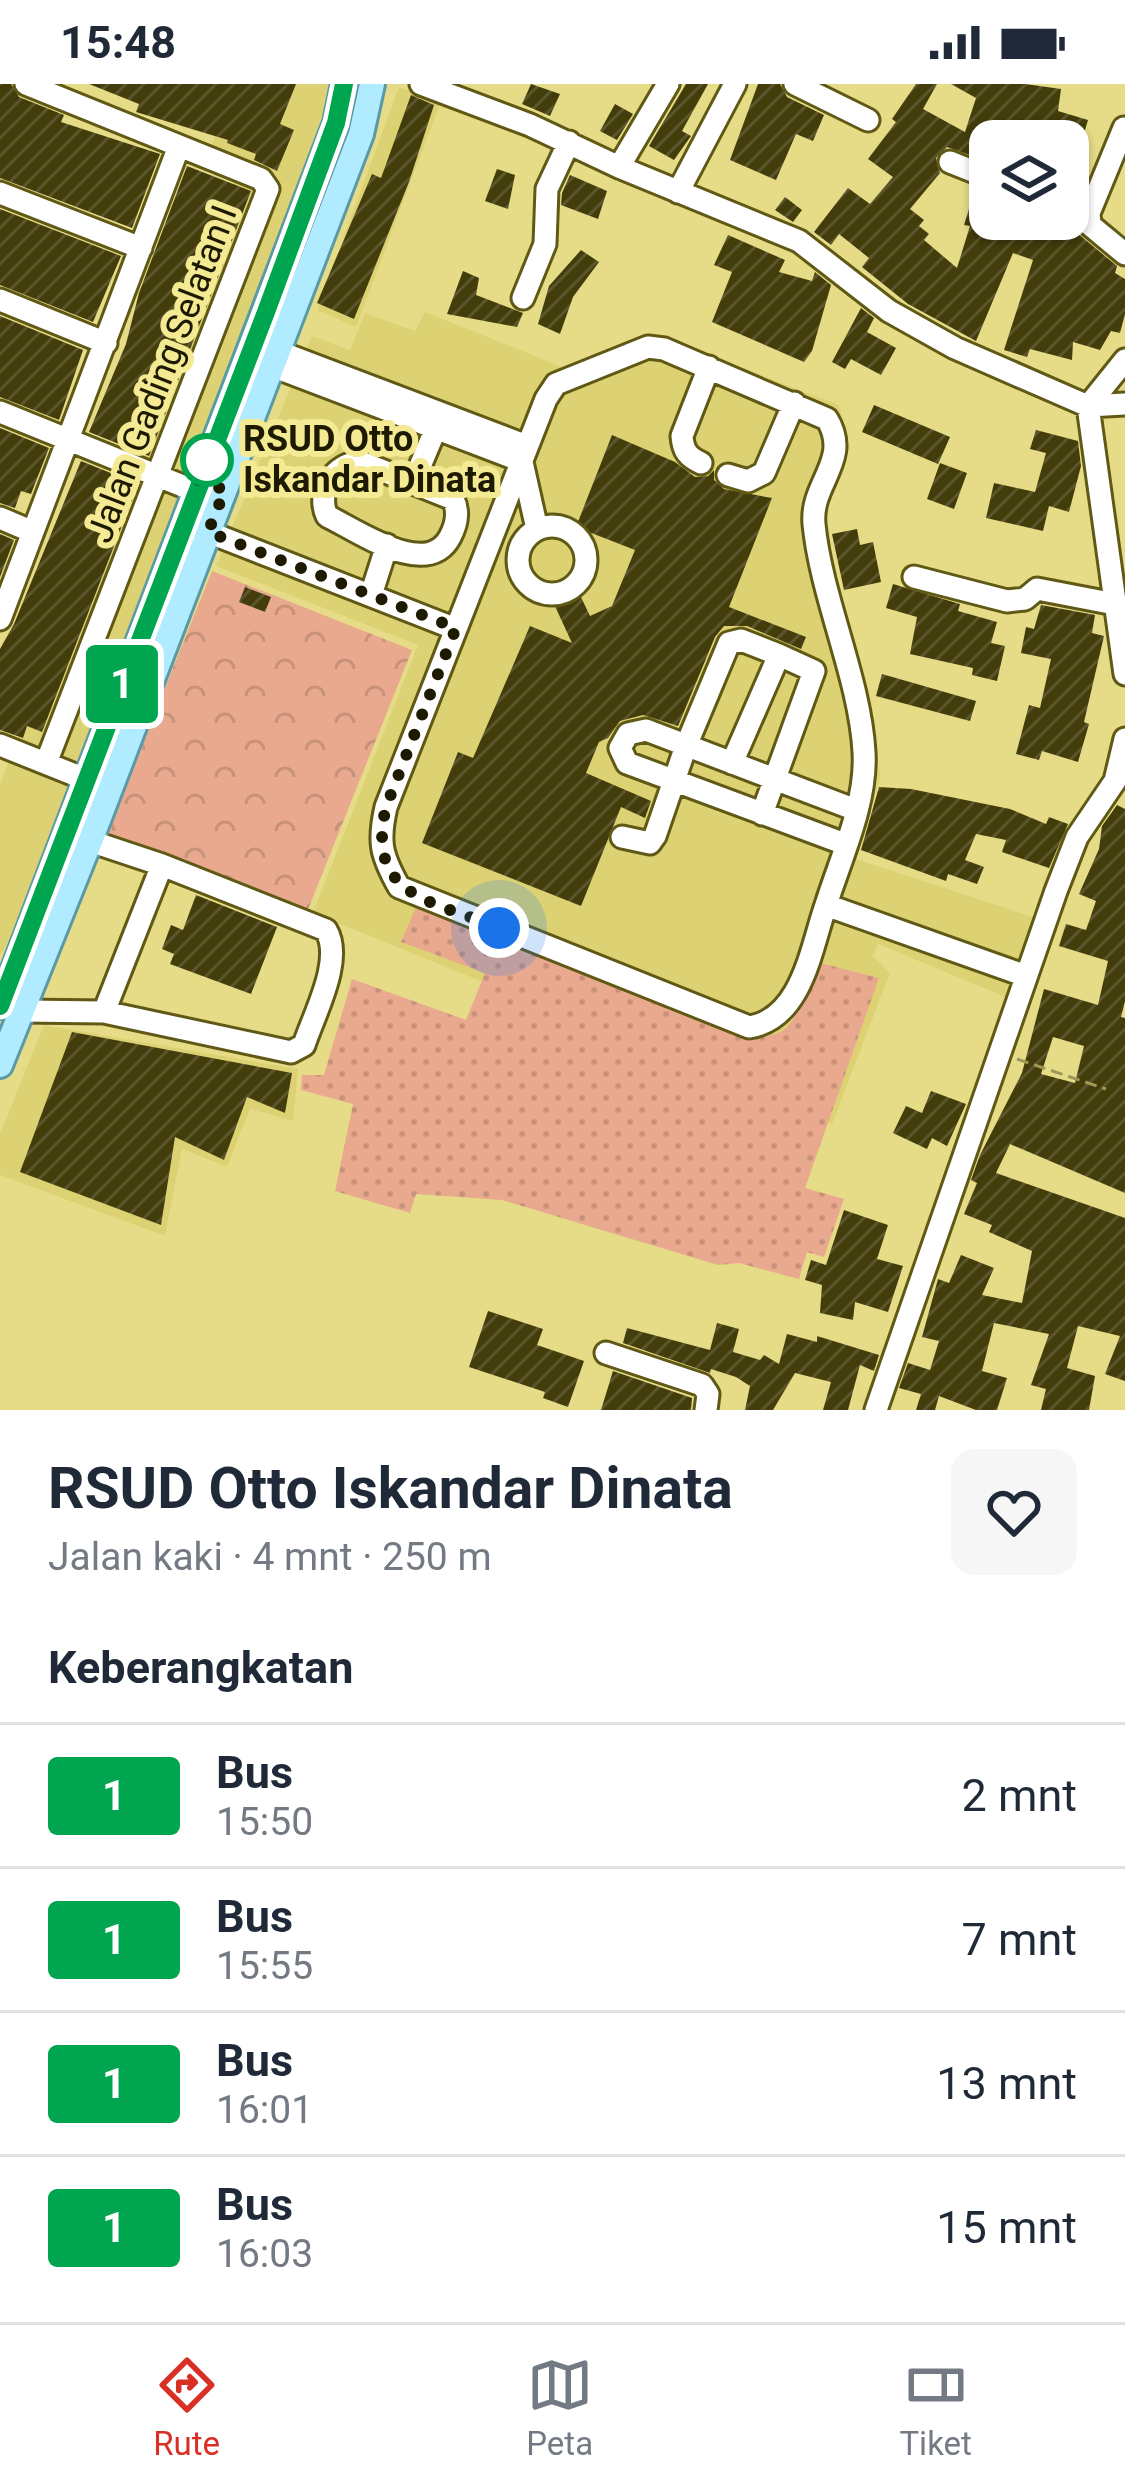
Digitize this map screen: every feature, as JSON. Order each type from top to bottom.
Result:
[{"type":"main road","points":[[2,1053],[11,1008],[85,779],[336,123],[344,84]]},
{"type":"main road","points":[[11,1008],[90,842],[361,134],[372,84]]},
{"type":"main road","points":[[197,485],[225,490]]},
{"type":"street","name":"Jalan Gading Selatan I","points":[[26,84],[261,179],[268,189],[46,763]]},
{"type":"street","points":[[421,84],[799,241],[889,311],[955,348],[1088,406],[1125,404]]},
{"type":"street","points":[[619,167],[668,84]]},
{"type":"street","points":[[678,192],[735,84]]},
{"type":"street","points":[[795,84],[868,120]]},
{"type":"street","points":[[1089,205],[1124,128]]},
{"type":"street","points":[[523,298],[545,244],[547,189],[569,142]]},
{"type":"street","points":[[0,619],[179,146]]},
{"type":"street","points":[[950,162],[969,170]]},
{"type":"street","points":[[0,193],[141,248]]},
{"type":"street","points":[[1089,224],[1125,254]]},
{"type":"street","points":[[0,300],[106,343]]},
{"type":"street","points":[[648,346],[709,367],[827,419],[836,434],[837,448],[813,519],[864,752],[856,810],[795,993],[778,1017],[749,1027],[399,887],[379,837],[456,628],[556,384],[648,346]]},
{"type":"street","points":[[275,358],[350,395],[436,428],[525,454]]},
{"type":"street","points":[[275,358],[525,454]]},
{"type":"street","points":[[1125,361],[1088,406],[1125,674]]},
{"type":"street","points":[[701,464],[682,447],[682,436],[709,367]]},
{"type":"street","points":[[728,475],[748,481],[764,473],[794,403]]},
{"type":"street","points":[[0,412],[158,475],[197,485]]},
{"type":"street","points":[[412,483],[436,428]]},
{"type":"street","points":[[525,454],[537,529]]},
{"type":"street","points":[[361,462],[453,500],[457,505],[450,537],[438,552],[418,556],[323,512],[334,472],[347,463],[361,462]]},
{"type":"street","points":[[0,518],[33,532]]},
{"type":"street","points":[[208,532],[456,628]]},
{"type":"street","points":[[450,537],[487,552]]},
{"type":"street","points":[[371,595],[387,545]]},
{"type":"street","points":[[914,577],[1007,602],[1025,599],[1036,589],[1115,604]]},
{"type":"street","points":[[622,837],[650,843],[730,643],[741,640],[815,674],[762,814]]},
{"type":"street","points":[[732,763],[779,655]]},
{"type":"street","points":[[845,844],[627,763],[620,748],[628,734],[646,730],[856,810]]},
{"type":"street","points":[[876,1410],[1026,976],[1078,837],[1115,781],[1125,739]]},
{"type":"street","points":[[0,745],[85,779]]},
{"type":"street","points":[[11,1008],[104,1012],[291,1052],[304,1045],[332,957],[332,940],[326,930],[162,865],[90,842]]},
{"type":"street","points":[[104,1012],[162,865]]},
{"type":"street","points":[[826,905],[1026,976]]},
{"type":"street","points":[[606,1353],[704,1387],[706,1410]]},
{"type":"path","points":[[999,1052],[1106,1089]]},
{"type":"shaded area","points":[[235,84],[333,84],[325,116],[10,941],[0,955],[0,785],[137,417],[237,176],[205,162]]},
{"type":"shaded area","points":[[399,87],[441,101],[356,327],[317,310]]},
{"type":"shaded area","points":[[425,312],[562,367],[635,338],[660,336],[839,405],[850,447],[823,514],[881,776],[856,859],[1039,919],[1010,999],[878,944],[873,956],[890,973],[832,1124],[313,913],[418,645],[216,566],[312,336],[350,350],[365,313],[415,331]]},
{"type":"shaded area","points":[[44,1025],[298,1069],[293,1121],[250,1109],[227,1167],[182,1149],[165,1236],[0,1175],[0,1134]]},
{"type":"green space","points":[[212,571],[412,650],[307,912],[106,834]]},
{"type":"green space","points":[[417,905],[720,1029],[745,1035],[777,1034],[787,1027],[801,1002],[813,961],[879,978],[805,1188],[844,1199],[824,1257],[807,1252],[799,1279],[739,1263],[718,1265],[502,1200],[416,1194],[410,1213],[335,1191],[353,1104],[301,1090],[302,1075],[324,1075],[352,979],[466,1020],[485,973],[401,942]]},
{"type":"building","points":[[0,84],[11,84],[19,97],[64,115],[61,122],[160,154],[132,228],[0,178]]},
{"type":"building","points":[[89,84],[296,84],[280,124],[294,130],[277,171],[228,140],[136,112],[139,104]]},
{"type":"building","points":[[531,84],[560,94],[550,116],[522,104]]},
{"type":"building","points":[[686,84],[708,84],[682,131],[691,136],[674,160],[649,146]]},
{"type":"building","points":[[758,84],[780,84],[787,97],[824,115],[813,141],[796,134],[776,180],[730,160]]},
{"type":"building","points":[[916,84],[937,84],[923,109],[965,132],[976,98],[951,84],[1061,89],[1058,111],[1088,120],[969,120],[969,155],[947,147],[936,158],[940,173],[910,209],[924,220],[919,226],[929,234],[924,240],[957,268],[969,229],[969,240],[1085,240],[1117,266],[1115,273],[1125,279],[1120,333],[1111,331],[1100,350],[1073,342],[1072,360],[1030,349],[1027,357],[1004,350],[1033,260],[1013,253],[976,341],[908,304],[862,267],[869,258],[839,234],[831,245],[814,232],[848,188],[870,204],[893,177],[868,159],[896,122],[892,119]]},
{"type":"building","points":[[411,95],[434,105],[354,319],[317,303],[372,174],[381,178]]},
{"type":"building","points":[[615,104],[633,114],[617,140],[600,131]]},
{"type":"building","points":[[187,166],[251,191],[149,456],[89,432],[126,344],[139,293]]},
{"type":"building","points":[[497,169],[515,175],[508,209],[485,201]]},
{"type":"building","points":[[570,175],[607,191],[598,219],[561,205]]},
{"type":"building","points":[[785,197],[802,210],[793,222],[775,210]]},
{"type":"building","points":[[0,209],[121,256],[93,322],[0,285]]},
{"type":"building","points":[[728,235],[785,260],[779,272],[812,281],[815,272],[831,285],[812,351],[804,362],[712,322],[732,272],[714,265]]},
{"type":"building","points":[[581,250],[599,262],[573,297],[560,334],[538,324],[549,286]]},
{"type":"building","points":[[463,271],[479,278],[476,295],[523,313],[517,327],[447,314]]},
{"type":"building","points":[[861,308],[874,318],[867,332],[896,348],[881,375],[851,359],[845,369],[832,362]]},
{"type":"building","points":[[0,316],[83,350],[59,420],[0,397]]},
{"type":"building","points":[[874,405],[950,437],[938,464],[862,432]]},
{"type":"building","points":[[0,428],[49,448],[31,494],[21,491],[15,508],[0,503]]},
{"type":"building","points":[[1036,430],[1078,441],[1081,466],[1069,512],[1049,506],[1043,531],[986,518],[994,483],[1035,492],[1046,453],[1030,449]]},
{"type":"building","points":[[612,435],[675,462],[695,477],[714,470],[714,480],[724,489],[772,498],[729,607],[806,637],[801,649],[747,626],[724,626],[678,726],[643,715],[620,721],[599,742],[586,773],[651,801],[645,818],[621,807],[581,906],[422,843],[458,752],[473,758],[530,626],[572,643],[554,604],[579,593],[590,616],[612,606],[635,550],[576,527]]},
{"type":"building","points":[[81,461],[138,484],[42,732],[27,726],[23,738],[0,730],[0,649]]},
{"type":"building","points":[[940,463],[967,473],[954,509],[927,499]]},
{"type":"building","points":[[857,529],[860,545],[873,542],[881,582],[844,590],[832,534]]},
{"type":"building","points":[[0,534],[14,540],[0,577]]},
{"type":"building","points":[[893,584],[960,604],[958,611],[997,622],[991,643],[1005,646],[997,681],[972,675],[973,668],[910,654],[917,617],[886,608]]},
{"type":"building","points":[[245,587],[271,597],[265,612],[239,602]]},
{"type":"building","points":[[1041,605],[1095,615],[1092,633],[1104,636],[1078,762],[1042,751],[1039,760],[1016,754],[1029,705],[1040,708],[1051,659],[1021,653],[1026,627],[1034,629]]},
{"type":"building","points":[[882,674],[976,701],[970,721],[876,696]]},
{"type":"building","points":[[879,787],[1010,809],[1046,824],[1049,817],[1068,824],[1049,868],[1002,852],[1006,840],[976,834],[965,860],[984,867],[977,884],[948,874],[946,881],[861,850]]},
{"type":"building","points":[[1117,805],[1125,809],[1125,1001],[1121,1017],[1125,1018],[1125,1193],[1010,1144],[996,1173],[1125,1218],[1125,1381],[1105,1374],[1120,1336],[1078,1326],[1067,1368],[1095,1376],[1089,1410],[1041,1410],[1046,1389],[1031,1385],[1049,1334],[994,1323],[982,1371],[1007,1378],[997,1410],[976,1410],[939,1396],[935,1410],[916,1410],[921,1394],[899,1388],[908,1363],[930,1370],[939,1341],[922,1337],[938,1279],[949,1283],[961,1255],[994,1268],[982,1295],[1022,1303],[1032,1251],[989,1232],[992,1225],[964,1214],[977,1183],[971,1180],[980,1155],[1022,1073],[1044,989],[1098,1005],[1108,961],[1059,946],[1066,924],[1086,930],[1096,901],[1079,894],[1099,849],[1102,826]],"holes":[[[1053,1037],[1084,1046],[1075,1083],[1041,1074]]]},
{"type":"building","points":[[196,895],[277,927],[251,994],[170,964],[174,954],[162,949],[171,925],[183,930]]},
{"type":"building","points":[[72,1032],[292,1073],[285,1113],[247,1097],[224,1160],[175,1137],[161,1225],[20,1172]]},
{"type":"building","points":[[931,1091],[966,1104],[947,1146],[932,1138],[927,1149],[893,1133],[906,1106],[922,1113]]},
{"type":"building","points":[[844,1210],[888,1225],[877,1259],[903,1266],[888,1312],[855,1302],[853,1320],[820,1313],[822,1285],[805,1280],[811,1260],[826,1265]]},
{"type":"building","points":[[488,1311],[543,1329],[537,1345],[584,1361],[568,1407],[543,1398],[545,1392],[469,1367]]},
{"type":"building","points":[[717,1323],[739,1329],[733,1352],[760,1360],[764,1355],[779,1364],[787,1334],[817,1342],[817,1336],[879,1355],[874,1371],[860,1365],[848,1410],[823,1410],[831,1382],[795,1373],[773,1410],[745,1410],[750,1386],[736,1377],[711,1369],[710,1373],[623,1343],[627,1328],[710,1350]]},
{"type":"building","points":[[613,1371],[692,1398],[691,1410],[601,1410]]},
{"type":"bus line","name":"1","points":[[0,1006],[266,312],[336,123],[344,84]]},
{"type":"place","name":"RSUD Otto Iskandar Dinata","points":[[207,460]]},
{"type":"route","points":[[207,460],[199,480],[225,490],[208,532],[456,628],[386,807],[379,837],[399,887],[499,928]]}]
